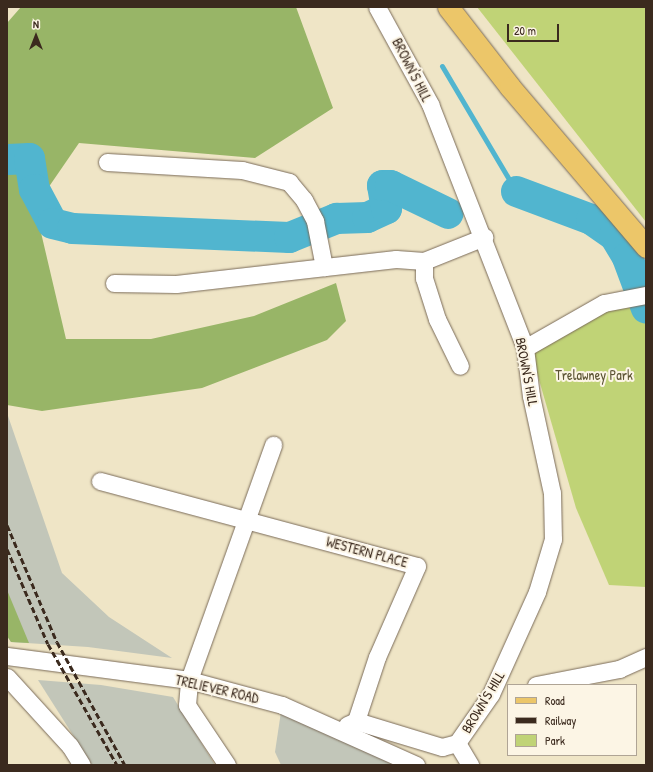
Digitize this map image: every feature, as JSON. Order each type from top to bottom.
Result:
[{"type":"main road","points":[[448,7],[510,87],[646,247]]},
{"type":"street","name":"BROWN'S HILL","points":[[377,7],[430,104],[484,237],[525,348],[530,396],[552,493],[553,539],[537,592],[491,694],[457,743]]},
{"type":"street","points":[[107,162],[267,174],[289,182],[316,227],[324,267]]},
{"type":"street","points":[[114,283],[176,284],[396,259],[424,261],[484,237]]},
{"type":"street","points":[[424,261],[424,278],[437,319],[460,366]]},
{"type":"street","points":[[525,348],[604,303],[646,295]]},
{"type":"street","points":[[227,765],[187,705],[189,680],[248,520],[273,445]]},
{"type":"street","name":"WESTERN PLACE","points":[[100,481],[417,566],[349,725]]},
{"type":"street","name":"TRELIEVER ROAD","points":[[7,656],[189,680],[290,707],[349,725],[416,765]]},
{"type":"street","points":[[547,684],[570,682],[619,669],[646,657]]},
{"type":"street","points":[[7,677],[70,746],[82,765]]},
{"type":"street","points":[[491,694],[507,691]]},
{"type":"street","points":[[349,725],[442,747],[457,743],[470,765]]},
{"type":"shaded area","points":[[7,413],[62,573],[109,617],[172,658],[88,647],[11,642],[7,636]]},
{"type":"shaded area","points":[[38,680],[101,685],[173,697],[215,765],[92,765]]},
{"type":"shaded area","points":[[282,705],[416,765],[281,765],[275,752]]},
{"type":"green space","points":[[21,7],[296,7],[333,108],[255,158],[79,143],[35,207],[66,339],[151,339],[254,316],[336,283],[346,321],[327,340],[202,388],[42,411],[7,405],[7,23]]},
{"type":"green space","points":[[477,7],[646,7],[646,222]]},
{"type":"green space","name":"Trelawney Park","points":[[646,302],[646,587],[609,585],[576,508],[531,352],[604,312]]},
{"type":"green space","points":[[7,590],[29,643],[11,642],[7,636]]},
{"type":"waterway","points":[[442,66],[516,191]]},
{"type":"waterway","points":[[8,159],[29,158],[34,189],[52,223],[72,228],[289,237],[336,218],[367,217],[386,208],[382,185],[390,185],[448,213]]},
{"type":"waterway","points":[[516,191],[591,219],[614,235],[627,257],[646,308]]},
{"type":"railway","points":[[7,525],[57,642],[125,765]]},
{"type":"railway","points":[[7,549],[48,644],[117,765]]}]
